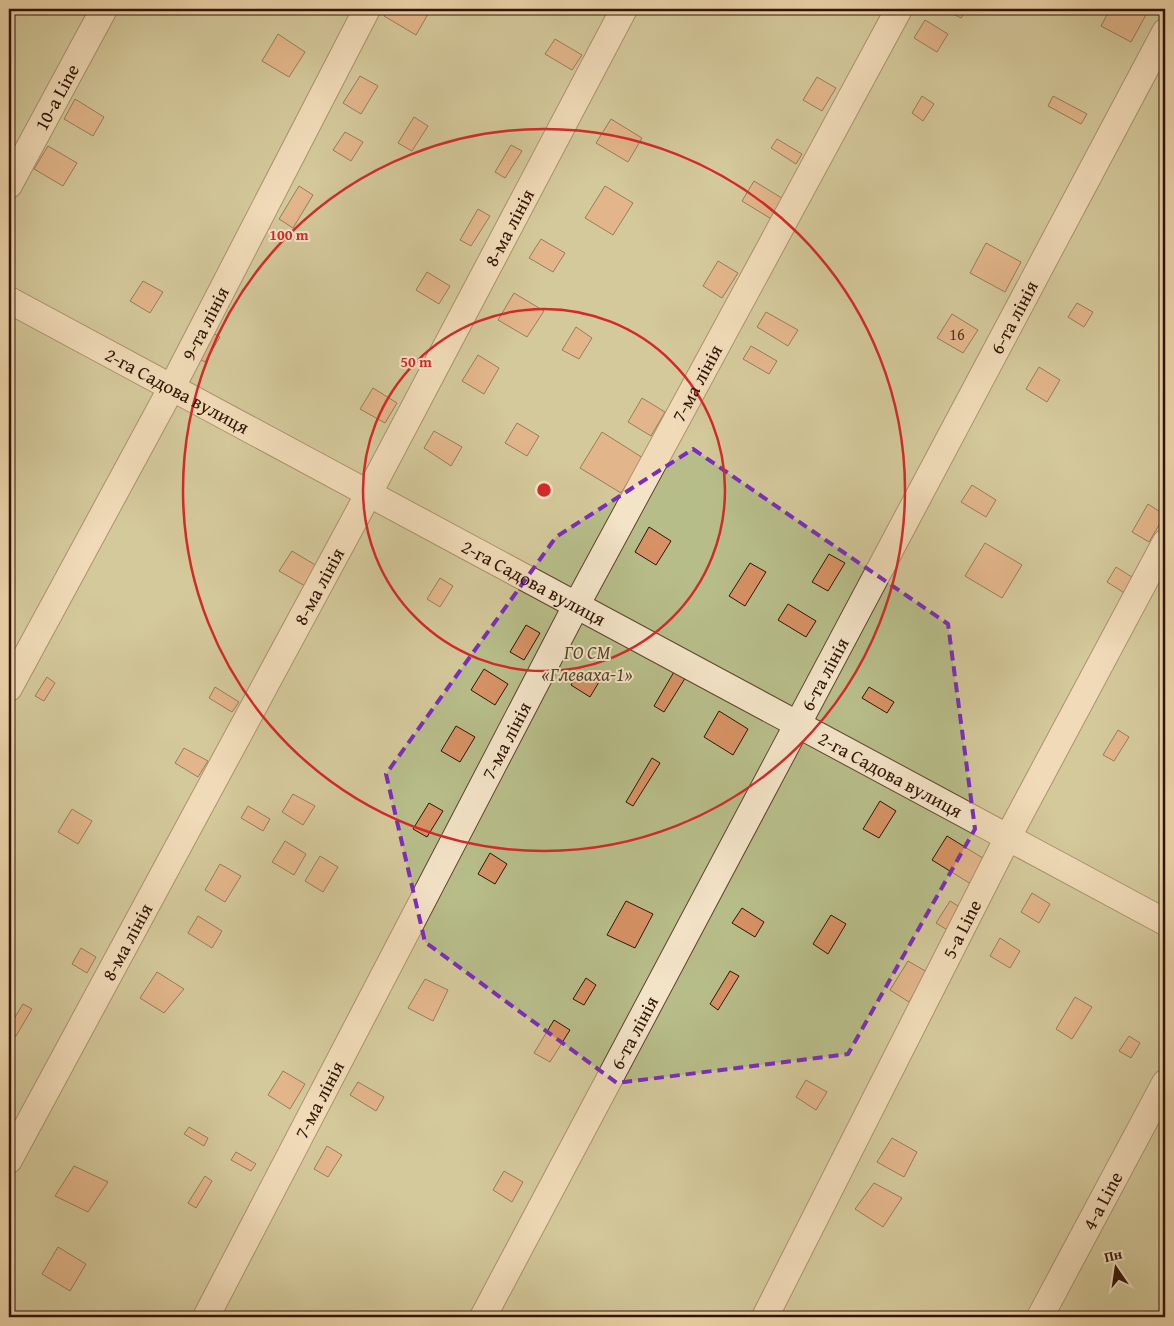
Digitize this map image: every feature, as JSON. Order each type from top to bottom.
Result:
[{"type":"street","name":"10-a Line","points":[[9,185],[104,9]]},
{"type":"street","name":"9-та лінія","points":[[9,688],[172,387],[367,9]]},
{"type":"street","name":"8-ма лінія","points":[[9,1160],[369,493],[624,9]]},
{"type":"street","name":"7-ма лінія","points":[[206,1317],[577,604],[899,9]]},
{"type":"street","name":"6-та лінія","points":[[483,1317],[797,722],[1165,32]]},
{"type":"street","name":"2-га Садова вулиця","points":[[9,300],[797,722],[1165,922]]},
{"type":"street","name":"5-a Line","points":[[765,1317],[1008,837],[1165,543]]},
{"type":"street","name":"4-a Line","points":[[1040,1317],[1165,1082]]},
{"type":"highlighted area","points":[[693,449],[948,624],[975,829],[848,1054],[617,1083],[425,942],[386,774],[556,537]]},
{"type":"green space","name":"ГО СМ «Глеваха-1»","points":[[9,9],[1165,9],[1165,1317],[9,1317]]},
{"type":"building","points":[[388,9],[431,9],[416,35],[384,16]]},
{"type":"building","points":[[943,9],[967,9],[961,18]]},
{"type":"building","points":[[1110,9],[1139,9],[1147,13],[1131,42],[1101,26]]},
{"type":"building","points":[[925,20],[948,34],[937,52],[914,38]]},
{"type":"building","points":[[278,34],[305,52],[289,77],[262,61]]},
{"type":"building","points":[[555,39],[582,55],[572,70],[545,54]]},
{"type":"building","points":[[360,76],[378,86],[361,114],[343,103]]},
{"type":"building","points":[[817,77],[836,88],[822,111],[803,100]]},
{"type":"building","points":[[922,96],[934,104],[923,121],[912,113]]},
{"type":"building","points":[[1053,96],[1087,114],[1081,124],[1048,106]]},
{"type":"building","points":[[75,99],[104,117],[93,136],[64,119]]},
{"type":"building","points":[[414,117],[428,126],[412,151],[398,143]]},
{"type":"building","points":[[611,119],[642,138],[628,162],[596,143]]},
{"type":"building","points":[[345,132],[363,142],[351,161],[333,150]]},
{"type":"building","points":[[777,139],[802,154],[796,164],[771,148]]},
{"type":"building","points":[[511,145],[522,151],[505,178],[495,172]]},
{"type":"building","points":[[48,146],[77,163],[63,186],[34,169]]},
{"type":"building","points":[[754,181],[785,200],[773,220],[742,201]]},
{"type":"building","points":[[299,186],[313,195],[293,228],[279,219]]},
{"type":"building","points":[[605,186],[633,203],[613,235],[585,218]]},
{"type":"building","points":[[478,209],[490,216],[471,246],[460,240]]},
{"type":"building","points":[[541,239],[565,253],[553,272],[529,258]]},
{"type":"building","points":[[986,243],[1021,262],[1005,292],[970,273]]},
{"type":"building","points":[[718,261],[738,273],[722,298],[703,286]]},
{"type":"building","points":[[427,272],[450,286],[439,304],[416,290]]},
{"type":"building","points":[[143,281],[163,292],[150,313],[130,301]]},
{"type":"building","points":[[514,293],[544,311],[527,337],[498,320]]},
{"type":"building","points":[[1077,303],[1093,312],[1084,327],[1068,317]]},
{"type":"building","points":[[766,312],[798,330],[788,346],[757,327]]},
{"type":"building","points":[[952,314],[978,330],[963,353],[937,338]]},
{"type":"building","points":[[576,327],[592,338],[579,359],[562,350]]},
{"type":"building","points":[[211,332],[220,337],[205,362],[196,357]]},
{"type":"building","points":[[751,346],[777,361],[769,374],[743,359]]},
{"type":"building","points":[[478,355],[499,368],[484,394],[462,381]]},
{"type":"building","points":[[1039,367],[1060,380],[1047,402],[1026,389]]},
{"type":"building","points":[[373,388],[397,403],[385,423],[360,409]]},
{"type":"building","points":[[642,398],[665,412],[651,436],[628,422]]},
{"type":"building","points":[[517,423],[539,436],[527,456],[505,443]]},
{"type":"building","points":[[434,431],[462,447],[451,466],[424,448]]},
{"type":"building","points":[[602,432],[643,458],[621,493],[580,468]]},
{"type":"building","points":[[972,485],[996,500],[986,517],[961,502]]},
{"type":"building","points":[[1148,504],[1165,515],[1149,542],[1132,532]]},
{"type":"building","points":[[649,527],[671,541],[656,565],[635,552]]},
{"type":"building","points":[[985,543],[1022,565],[1002,598],[965,576]]},
{"type":"building","points":[[292,551],[317,566],[305,586],[279,571]]},
{"type":"building","points":[[829,554],[845,563],[828,591],[812,582]]},
{"type":"building","points":[[750,563],[766,572],[745,606],[729,596]]},
{"type":"building","points":[[1116,567],[1135,579],[1126,594],[1107,582]]},
{"type":"building","points":[[440,578],[453,586],[440,607],[427,599]]},
{"type":"building","points":[[788,604],[816,621],[806,637],[778,620]]},
{"type":"building","points":[[526,625],[540,633],[524,660],[510,652]]},
{"type":"building","points":[[678,665],[689,672],[664,712],[654,706]]},
{"type":"building","points":[[484,669],[508,684],[495,705],[471,690]]},
{"type":"building","points":[[580,670],[599,682],[590,697],[571,685]]},
{"type":"building","points":[[47,677],[55,683],[44,701],[35,696]]},
{"type":"building","points":[[215,687],[239,702],[232,712],[209,698]]},
{"type":"building","points":[[869,687],[894,702],[887,713],[862,698]]},
{"type":"building","points":[[719,711],[748,729],[733,755],[704,737]]},
{"type":"building","points":[[456,726],[475,737],[460,762],[441,751]]},
{"type":"building","points":[[1118,730],[1129,737],[1114,761],[1103,755]]},
{"type":"building","points":[[184,748],[208,761],[198,777],[175,763]]},
{"type":"building","points":[[652,758],[660,763],[633,806],[626,802]]},
{"type":"building","points":[[293,794],[315,806],[303,825],[282,812]]},
{"type":"building","points":[[880,801],[896,811],[879,838],[863,829]]},
{"type":"building","points":[[429,803],[443,811],[427,837],[413,829]]},
{"type":"building","points":[[248,806],[270,819],[263,831],[241,818]]},
{"type":"building","points":[[72,809],[92,821],[78,844],[58,832]]},
{"type":"building","points":[[947,836],[986,860],[971,884],[932,860]]},
{"type":"building","points":[[285,841],[306,854],[294,875],[272,862]]},
{"type":"building","points":[[490,853],[507,864],[495,884],[478,874]]},
{"type":"building","points":[[320,856],[338,867],[323,892],[305,881]]},
{"type":"building","points":[[220,864],[241,876],[225,902],[205,890]]},
{"type":"building","points":[[1032,893],[1050,904],[1039,923],[1021,912]]},
{"type":"building","points":[[626,901],[653,914],[635,948],[607,935]]},
{"type":"building","points":[[950,901],[963,909],[949,931],[936,923]]},
{"type":"building","points":[[742,908],[764,922],[755,937],[732,923]]},
{"type":"building","points":[[831,915],[846,924],[828,954],[813,944]]},
{"type":"building","points":[[198,916],[222,931],[212,948],[188,933]]},
{"type":"building","points":[[1000,938],[1020,951],[1010,968],[990,956]]},
{"type":"building","points":[[81,948],[96,957],[87,973],[72,964]]},
{"type":"building","points":[[908,961],[927,972],[909,1002],[890,990]]},
{"type":"building","points":[[730,971],[739,976],[718,1010],[710,1004]]},
{"type":"building","points":[[157,972],[184,989],[164,1013],[140,998]]},
{"type":"building","points":[[586,978],[596,985],[584,1005],[573,999]]},
{"type":"building","points":[[425,979],[448,990],[433,1021],[408,1008]]},
{"type":"building","points":[[1075,997],[1092,1007],[1072,1039],[1056,1029]]},
{"type":"building","points":[[23,1004],[32,1009],[16,1036],[9,1032],[9,1027]]},
{"type":"building","points":[[554,1020],[570,1030],[550,1062],[534,1053]]},
{"type":"building","points":[[1129,1036],[1140,1043],[1131,1058],[1119,1051]]},
{"type":"building","points":[[283,1071],[305,1084],[290,1109],[268,1095]]},
{"type":"building","points":[[806,1080],[827,1092],[816,1110],[796,1097]]},
{"type":"building","points":[[358,1082],[384,1097],[376,1111],[350,1095]]},
{"type":"building","points":[[189,1127],[208,1138],[204,1146],[184,1134]]},
{"type":"building","points":[[892,1138],[917,1152],[904,1177],[877,1162]]},
{"type":"building","points":[[327,1146],[342,1155],[328,1177],[314,1169]]},
{"type":"building","points":[[236,1152],[256,1164],[251,1171],[231,1160]]},
{"type":"building","points":[[74,1166],[108,1182],[88,1212],[55,1196]]},
{"type":"building","points":[[504,1171],[523,1182],[512,1202],[493,1190]]},
{"type":"building","points":[[205,1176],[212,1181],[196,1208],[188,1203]]},
{"type":"building","points":[[874,1183],[902,1198],[883,1227],[855,1209]]},
{"type":"building","points":[[58,1247],[86,1264],[70,1291],[42,1274]]}]
